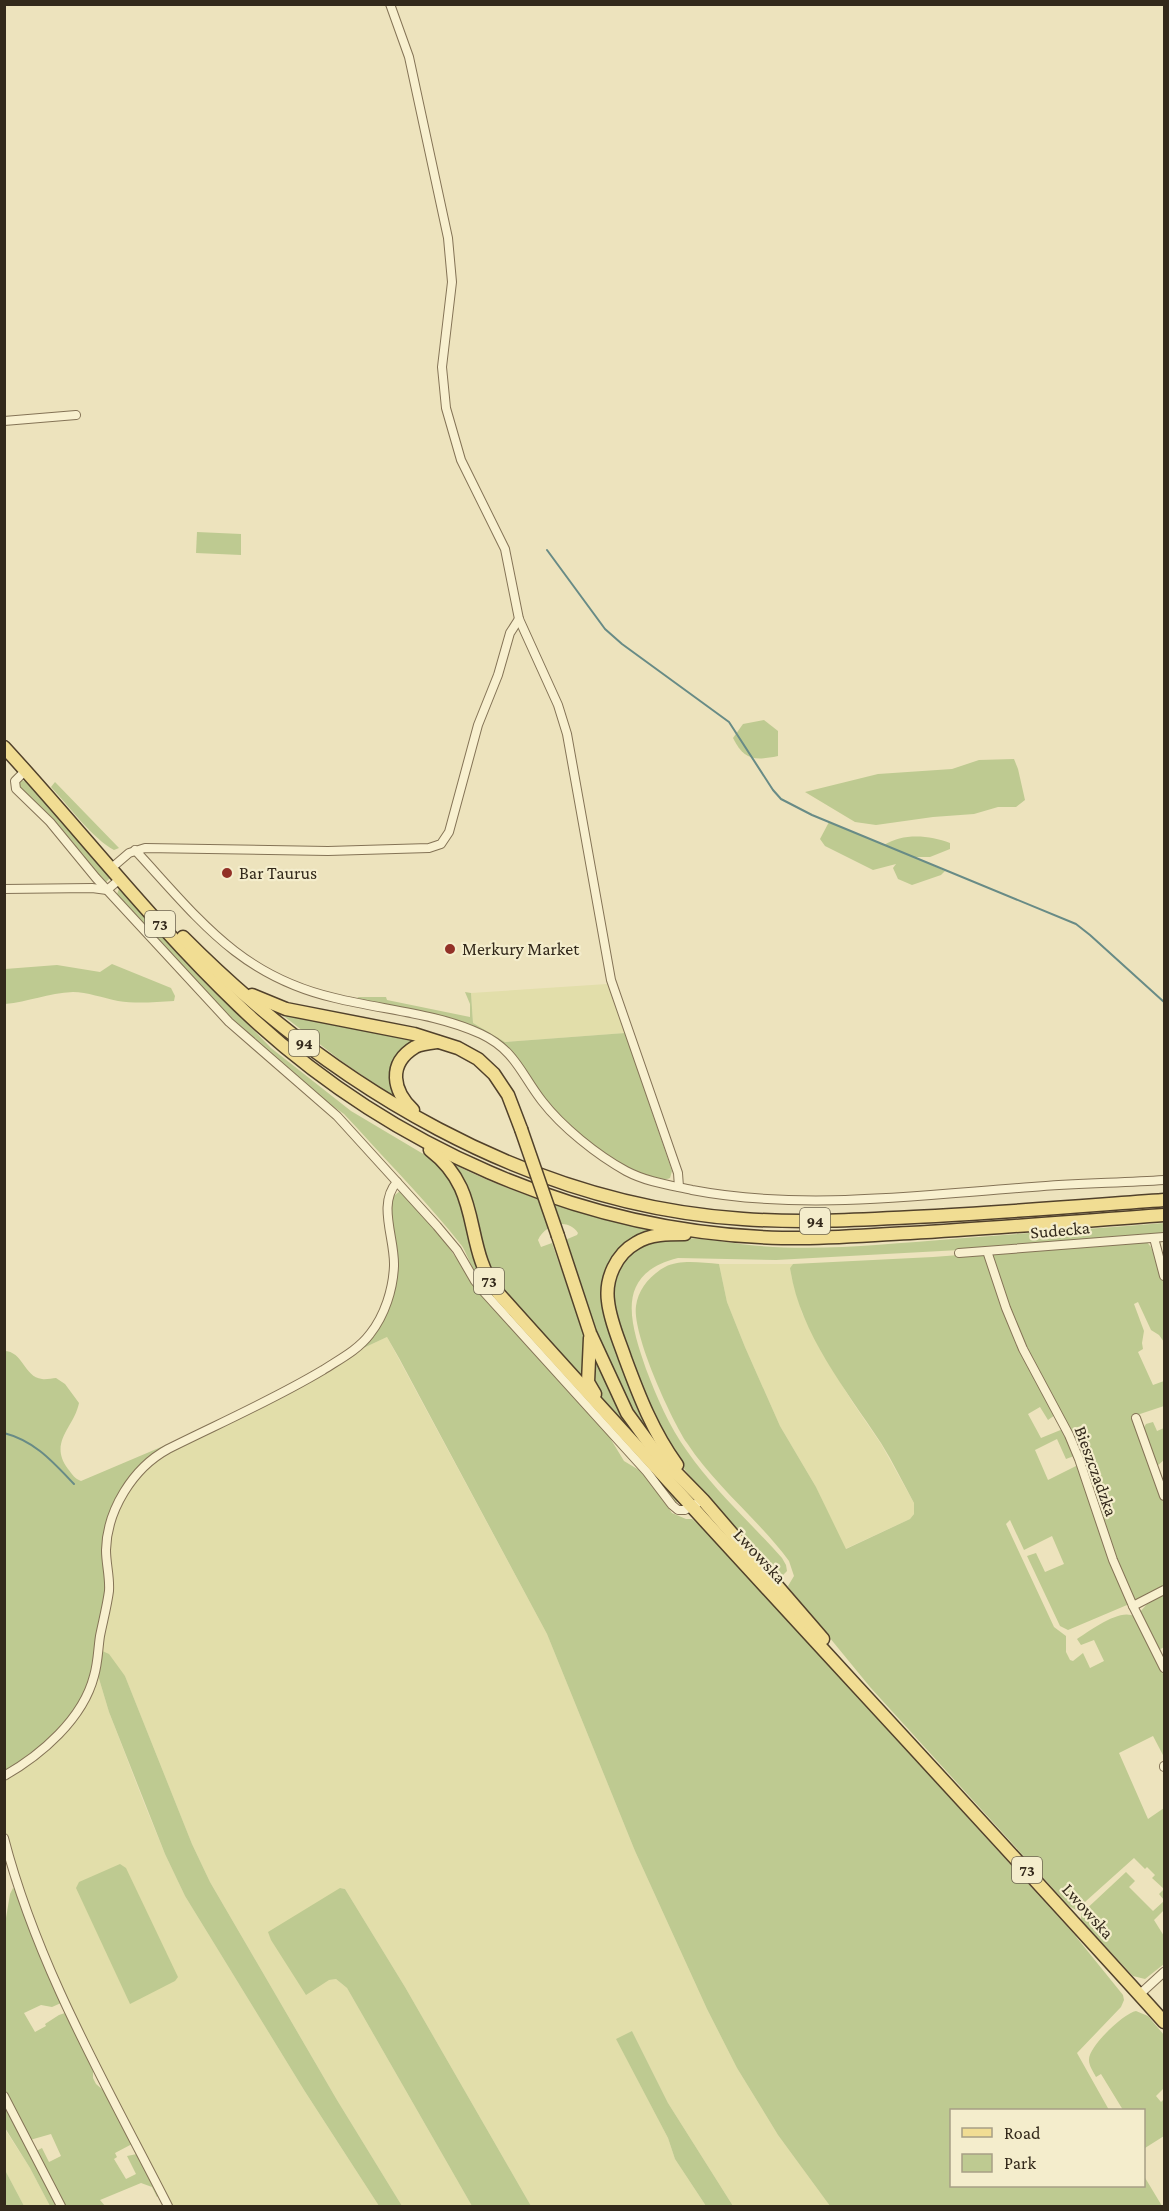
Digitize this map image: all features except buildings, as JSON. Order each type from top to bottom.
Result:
[{"type":"main road","name":"73","points":[[4,747],[210,978],[282,1045],[346,1095],[405,1131],[446,1163],[458,1180],[469,1207],[479,1256],[491,1284],[553,1355],[609,1414]]},
{"type":"main road","name":"73","points":[[86,837],[233,985],[286,1009],[441,1041],[468,1053],[490,1070],[508,1095],[590,1333],[627,1413],[654,1450],[703,1500]]},
{"type":"main road","name":"94","points":[[233,985],[332,1064],[379,1095],[436,1127],[477,1148],[559,1182],[645,1205],[707,1216],[824,1221],[953,1215],[1164,1200]]},
{"type":"main road","points":[[436,1127],[402,1099],[395,1082],[399,1063],[405,1056],[416,1047],[441,1041]]},
{"type":"main road","name":"94","points":[[405,1131],[464,1161],[533,1190],[604,1212],[715,1233],[783,1238],[867,1235],[1164,1215]]},
{"type":"main road","points":[[703,1500],[656,1431],[640,1398],[612,1320],[608,1301],[608,1284],[616,1263],[636,1242],[655,1236],[715,1233]]},
{"type":"main road","points":[[590,1333],[588,1382],[609,1414]]},
{"type":"main road","name":"Lwowska","points":[[609,1414],[692,1508],[889,1719],[1164,2022]]},
{"type":"main road","name":"Lwowska","points":[[703,1500],[802,1612],[889,1719]]},
{"type":"street","points":[[390,4],[409,57],[448,238],[452,282],[442,367],[446,408],[461,460],[505,549],[519,619],[558,705],[567,734],[611,980],[678,1173],[679,1187]]},
{"type":"street","points":[[4,421],[76,415]]},
{"type":"street","points":[[115,865],[135,850],[145,848],[328,851],[429,848],[441,844],[450,832],[478,725],[498,675],[510,633],[519,619]]},
{"type":"street","points":[[26,770],[15,781],[16,789],[50,822],[107,890],[229,1022],[331,1111],[397,1182],[458,1250],[483,1291],[647,1472],[672,1505],[678,1510],[692,1508],[703,1500]]},
{"type":"street","points":[[135,850],[212,933],[249,963],[290,984],[312,992],[449,1023],[483,1035],[497,1044],[512,1057],[540,1099],[563,1125],[598,1152],[640,1178],[679,1187],[759,1199],[834,1200],[1064,1184],[1164,1180]]},
{"type":"street","points":[[4,889],[92,888],[107,890],[120,879]]},
{"type":"street","points":[[4,1776],[26,1764],[47,1745],[70,1720],[88,1693],[94,1676],[108,1593],[106,1550],[108,1533],[117,1508],[135,1476],[153,1458],[168,1449],[281,1393],[350,1354],[377,1324],[387,1302],[393,1278],[393,1248],[387,1204],[391,1189],[397,1182]]},
{"type":"street","name":"Sudecka","points":[[959,1253],[1164,1237]]},
{"type":"street","points":[[1154,1238],[1164,1276]]},
{"type":"street","name":"Bieszczadzka","points":[[987,1251],[1006,1308],[1023,1349],[1069,1435],[1113,1560],[1164,1668]]},
{"type":"street","points":[[1136,1418],[1164,1496]]},
{"type":"street","points":[[1133,1606],[1164,1590]]},
{"type":"street","points":[[4,1838],[13,1872],[48,1966],[100,2077],[168,2206]]},
{"type":"street","points":[[1140,1994],[1164,1972]]},
{"type":"street","points":[[4,2096],[60,2206]]},
{"type":"shaded area","points":[[607,984],[625,1033],[505,1042],[473,1024],[471,993]]},
{"type":"shaded area","points":[[719,1264],[793,1264],[790,1268],[792,1279],[802,1313],[822,1353],[881,1444],[914,1503],[914,1514],[910,1519],[845,1549],[816,1487],[780,1426],[745,1347],[727,1302]]},
{"type":"shaded area","points":[[387,1337],[547,1634],[635,1851],[707,2009],[737,2068],[778,2135],[830,2206],[733,2206],[668,2103],[632,2031],[617,2040],[668,2138],[675,2159],[706,2206],[531,2206],[405,1987],[345,1889],[340,1888],[329,1980],[336,1979],[347,1988],[472,2206],[402,2206],[337,2100],[210,1882],[192,1844],[125,1676],[100,1650],[113,1526],[123,1500],[140,1474],[159,1457]]},
{"type":"shaded area","points":[[97,1672],[109,1712],[144,1803],[185,1896],[304,2090],[379,2206],[171,2206],[61,1989],[26,1903],[5,1829],[5,1780],[31,1763]]},
{"type":"shaded area","points":[[4,2128],[30,2168],[50,2206],[24,2206],[5,2170]]},
{"type":"green space","points":[[197,532],[241,534],[241,555],[196,553]]},
{"type":"green space","points":[[764,720],[778,731],[778,756],[756,758],[746,755],[733,738],[743,724]]},
{"type":"green space","points":[[1014,759],[1025,800],[1016,807],[998,807],[974,814],[876,825],[855,822],[805,792],[878,774],[952,769],[979,760]]},
{"type":"green space","points":[[20,779],[26,782],[44,801],[111,877],[106,882],[99,878],[86,859],[19,787]]},
{"type":"green space","points":[[55,782],[119,848],[114,850],[89,830],[51,787]]},
{"type":"green space","points":[[829,822],[884,845],[899,838],[908,837],[933,838],[950,843],[950,849],[930,857],[914,857],[945,871],[941,875],[912,885],[898,879],[893,868],[896,864],[873,870],[825,846],[820,839]]},
{"type":"green space","points":[[119,889],[122,889],[271,1048],[351,1111],[425,1155],[447,1173],[460,1197],[479,1271],[679,1502],[674,1502],[480,1283],[462,1246],[411,1187],[344,1114],[324,1100],[236,1025],[118,898]]},
{"type":"green space","points":[[112,964],[171,988],[175,996],[174,1001],[125,1002],[73,992],[5,1004],[5,969],[57,965],[100,972]]},
{"type":"green space","points":[[465,992],[471,993],[473,1023],[505,1042],[625,1033],[672,1171],[670,1178],[657,1179],[641,1174],[623,1165],[585,1139],[546,1102],[520,1062],[500,1041],[453,1020],[365,1002],[357,997],[386,997],[387,1000],[470,1017],[470,1004]]},
{"type":"green space","points":[[276,1010],[420,1039],[401,1059],[393,1072],[391,1080],[395,1098],[340,1060]]},
{"type":"green space","points":[[453,1164],[502,1186],[551,1204],[654,1231],[640,1236],[603,1289],[665,1454],[636,1420],[600,1341],[565,1240],[578,1233],[569,1225],[557,1224],[541,1234],[538,1240],[541,1247],[552,1243],[583,1332],[586,1343],[584,1382],[493,1279]]},
{"type":"green space","points":[[400,1191],[439,1234],[469,1276],[535,1355],[544,1361],[604,1428],[624,1461],[644,1473],[672,1513],[692,1519],[707,1532],[1073,1933],[1123,1995],[1124,2000],[1121,2007],[1077,2053],[1108,2109],[950,2109],[950,2187],[1145,2187],[1145,2178],[1162,2206],[830,2206],[778,2135],[737,2068],[707,2009],[635,1851],[547,1634],[399,1358],[387,1337],[357,1351],[389,1302],[392,1225],[390,1199]]},
{"type":"green space","points":[[1164,1223],[1164,1234],[996,1248],[776,1260],[678,1258],[658,1265],[644,1275],[636,1288],[632,1302],[632,1317],[640,1351],[659,1401],[687,1451],[721,1493],[782,1558],[787,1571],[780,1578],[703,1493],[670,1447],[635,1375],[625,1348],[613,1301],[614,1279],[628,1255],[640,1246],[669,1238],[800,1248],[876,1245]]},
{"type":"green space","points":[[1146,1241],[1151,1247],[1164,1281],[1164,1342],[1151,1330],[1138,1302],[1134,1304],[1144,1331],[1143,1349],[1138,1352],[1153,1385],[1164,1381],[1164,1406],[1131,1417],[1164,1503],[1164,1588],[1139,1601],[1132,1598],[1115,1558],[1086,1467],[1055,1415],[1048,1420],[1040,1407],[1028,1414],[1041,1438],[1063,1429],[1074,1456],[1066,1459],[1057,1439],[1035,1450],[1048,1480],[1078,1465],[1127,1605],[1068,1630],[1060,1626],[1027,1556],[1036,1553],[1045,1572],[1064,1564],[1052,1536],[1024,1550],[1010,1520],[1006,1524],[1054,1627],[1066,1636],[1066,1652],[1070,1660],[1073,1661],[1083,1653],[1090,1668],[1104,1661],[1094,1640],[1081,1645],[1077,1639],[1114,1617],[1129,1615],[1135,1617],[1164,1676],[1164,1757],[1153,1736],[1119,1753],[1148,1819],[1164,1808],[1164,1889],[1152,1878],[1155,1875],[1134,1858],[1076,1910],[1069,1906],[870,1687],[789,1588],[794,1576],[789,1561],[698,1459],[680,1431],[646,1355],[636,1319],[636,1306],[639,1294],[646,1284],[654,1274],[665,1267],[685,1262],[719,1264],[727,1302],[780,1426],[816,1487],[846,1549],[910,1519],[914,1514],[914,1503],[885,1450],[839,1381],[814,1338],[795,1292],[790,1268],[793,1264],[933,1257]]},
{"type":"green space","points":[[4,1351],[20,1359],[36,1377],[56,1378],[65,1384],[79,1403],[61,1443],[61,1451],[68,1469],[81,1481],[180,1439],[153,1455],[130,1477],[106,1527],[107,1586],[88,1688],[59,1730],[38,1750],[4,1773]]},
{"type":"green space","points":[[596,1361],[610,1393],[633,1432],[598,1391],[594,1371]]},
{"type":"green space","points":[[1153,1422],[1157,1431],[1164,1428],[1164,1460],[1157,1466],[1143,1429],[1146,1424]]},
{"type":"green space","points":[[1164,1594],[1164,1647],[1159,1650],[1140,1612],[1147,1604]]},
{"type":"green space","points":[[100,1650],[109,1654],[125,1676],[192,1844],[210,1882],[337,2100],[402,2206],[379,2206],[304,2090],[185,1896],[165,1854],[109,1712],[97,1672]]},
{"type":"green space","points":[[120,1864],[126,1868],[178,1977],[175,1981],[130,2004],[76,1888],[79,1882]]},
{"type":"green space","points":[[1126,1872],[1135,1881],[1129,1887],[1153,1911],[1164,1901],[1164,1910],[1154,1920],[1164,1936],[1164,1964],[1145,1979],[1133,1976],[1081,1920],[1081,1914]]},
{"type":"green space","points":[[13,1888],[17,1891],[45,1969],[61,2003],[52,2007],[41,2005],[24,2013],[35,2032],[59,2015],[65,2013],[68,2016],[93,2071],[96,2084],[104,2091],[132,2144],[115,2153],[117,2157],[114,2159],[126,2179],[136,2174],[127,2156],[137,2154],[159,2196],[157,2197],[152,2187],[141,2183],[100,2200],[105,2206],[63,2206],[36,2151],[42,2148],[49,2162],[61,2156],[51,2134],[30,2140],[5,2091],[4,1930]]},
{"type":"green space","points":[[340,1888],[345,1889],[405,1987],[531,2206],[472,2206],[347,1988],[336,1979],[329,1980],[306,1995],[271,1940],[268,1932]]},
{"type":"green space","points":[[1164,1889],[1164,1900],[1159,1894]]},
{"type":"green space","points":[[1136,2011],[1148,2016],[1164,2035],[1164,2088],[1156,2096],[1161,2102],[1164,2099],[1164,2136],[1145,2148],[1145,2109],[1122,2109],[1101,2074],[1096,2077],[1089,2060],[1090,2054],[1100,2039],[1130,2013]]},
{"type":"green space","points":[[632,2031],[668,2103],[733,2206],[706,2206],[675,2159],[668,2138],[616,2039]]},
{"type":"green space","points":[[4,2101],[58,2206],[50,2206],[5,2128]]},
{"type":"green space","points":[[5,2170],[24,2206],[5,2206]]},
{"type":"waterway","points":[[547,550],[605,629],[622,644],[729,722],[781,799],[812,815],[1076,924],[1164,1002]]},
{"type":"waterway","points":[[4,1433],[34,1447],[51,1460],[74,1484]]},
{"type":"place","name":"Bar Taurus","points":[[227,873]]},
{"type":"place","name":"Merkury Market","points":[[450,949]]}]
